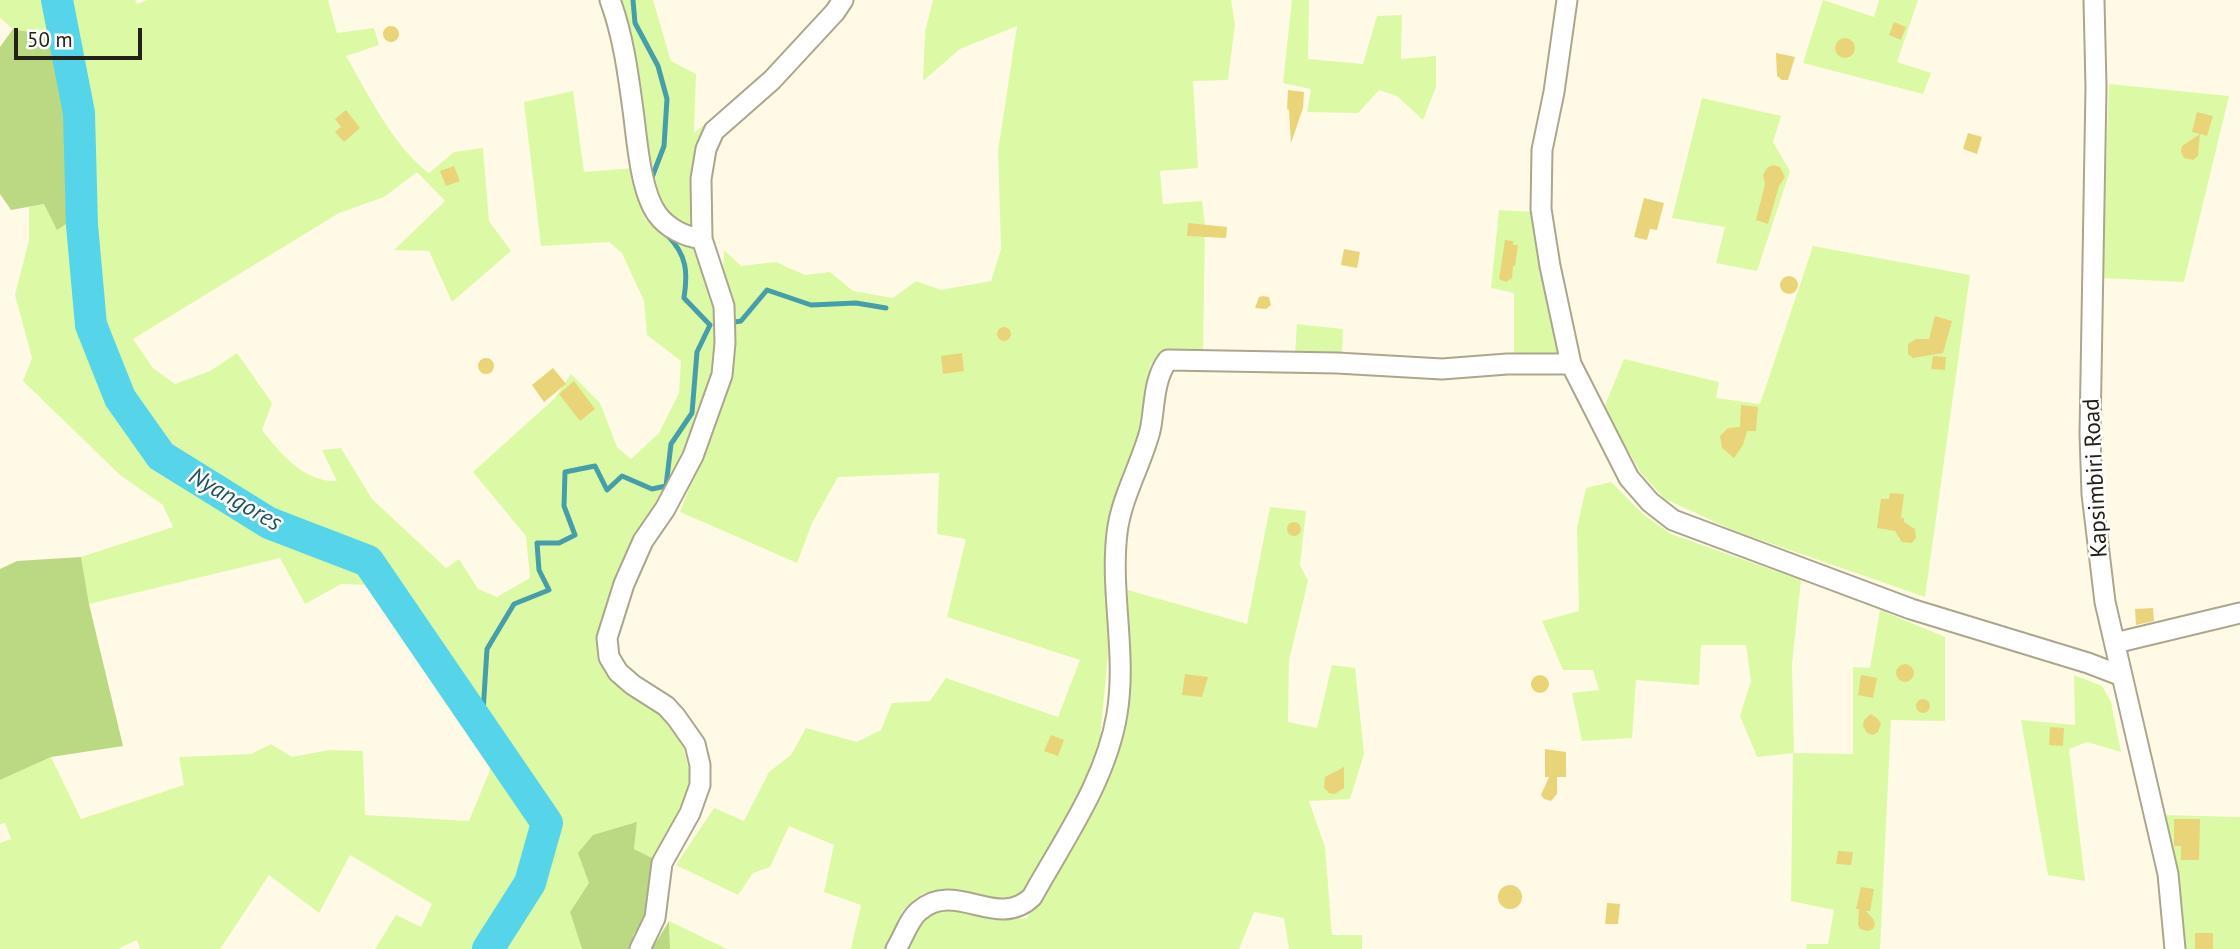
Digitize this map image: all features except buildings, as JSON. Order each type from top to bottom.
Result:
[{"type":"street","points":[[610,0],[626,59],[639,150],[652,206],[673,229],[692,238],[702,239]]},
{"type":"street","points":[[640,949],[655,918],[662,863],[690,813],[700,785],[700,765],[695,744],[676,717],[666,706],[618,672],[609,657],[607,638],[624,584],[643,541],[665,509],[694,456],[722,375],[724,306],[702,239],[701,179],[706,149],[715,131],[772,80],[843,0]]},
{"type":"street","points":[[1567,0],[1554,92],[1542,150],[1541,209],[1570,364],[1629,478],[1650,502],[1673,520],[1911,609],[2088,663],[2122,676]]},
{"type":"street","name":"Kapsimbiri Road","points":[[2094,0],[2096,87],[2092,494],[2105,602],[2168,874],[2175,949]]},
{"type":"street","points":[[896,949],[917,912],[933,903],[955,900],[992,909],[1012,910],[1022,907],[1032,897],[1104,767],[1117,714],[1120,676],[1115,555],[1117,529],[1144,452],[1154,414],[1158,378],[1168,360],[1337,363],[1442,369],[1507,364],[1570,364]]},
{"type":"street","points":[[2115,643],[2240,613]]},
{"type":"green space","points":[[0,0],[135,0],[137,4],[148,0],[328,0],[337,33],[374,28],[379,45],[346,56],[382,119],[416,162],[429,173],[454,152],[483,148],[489,221],[511,251],[452,302],[429,251],[394,250],[445,201],[417,172],[384,197],[339,213],[133,339],[153,368],[175,384],[210,371],[237,353],[272,403],[262,430],[285,457],[314,477],[337,481],[322,450],[341,448],[372,499],[446,568],[459,559],[478,589],[497,597],[530,578],[526,536],[473,472],[555,398],[571,374],[600,403],[617,447],[631,459],[659,433],[679,393],[681,361],[647,335],[644,301],[622,253],[609,242],[541,246],[524,102],[573,91],[584,172],[634,168],[645,219],[682,241],[698,246],[717,312],[715,374],[695,437],[633,545],[606,667],[614,682],[669,722],[683,747],[692,782],[683,811],[654,859],[634,849],[637,822],[589,883],[570,912],[582,949],[375,949],[396,915],[421,927],[432,904],[350,855],[319,913],[269,875],[220,949],[140,949],[137,940],[118,949],[0,949],[0,843],[11,839],[5,823],[0,824],[0,780],[51,757],[81,819],[184,785],[179,757],[251,754],[271,744],[292,757],[329,750],[363,751],[365,815],[469,821],[492,765],[483,746],[462,725],[374,585],[341,584],[305,604],[280,558],[89,604],[81,557],[173,527],[163,505],[120,475],[23,381],[32,358],[15,295],[29,240],[29,207],[45,204],[48,37],[13,29],[0,18]]},
{"type":"green space","points":[[615,0],[653,0],[671,61],[696,74],[694,133],[712,118],[696,158],[696,231],[678,225],[657,201]]},
{"type":"green space","points":[[933,0],[1231,0],[1235,24],[1228,80],[1193,81],[1198,168],[1160,171],[1163,204],[1202,201],[1205,224],[1203,355],[1159,354],[1150,365],[1146,402],[1134,457],[1107,525],[1106,573],[1111,623],[1099,749],[1087,777],[1023,893],[1007,901],[951,889],[922,894],[903,910],[885,949],[851,949],[861,905],[824,892],[834,845],[789,826],[770,867],[753,873],[738,895],[676,865],[714,808],[744,821],[769,772],[791,755],[806,728],[857,742],[881,730],[892,703],[930,701],[946,678],[1058,717],[1080,660],[947,617],[966,539],[937,534],[939,473],[838,477],[812,523],[797,563],[680,512],[730,382],[733,338],[723,275],[724,250],[741,266],[776,262],[805,275],[830,272],[853,291],[893,298],[916,281],[941,290],[991,281],[1001,249],[998,151],[1017,26],[960,49],[923,81],[925,32]]},
{"type":"green space","points":[[1292,0],[1309,0],[1308,59],[1363,64],[1377,16],[1402,15],[1401,59],[1436,56],[1436,87],[1423,120],[1397,96],[1379,90],[1358,113],[1307,112],[1311,89],[1283,83]]},
{"type":"green space","points":[[1823,0],[1874,17],[1879,0],[1918,0],[1897,62],[1931,73],[1923,94],[1803,63]]},
{"type":"green space","points":[[13,29],[48,36],[68,130],[72,220],[57,230],[44,204],[11,210],[0,194],[0,47]]},
{"type":"green space","points":[[2109,84],[2229,96],[2184,282],[2102,278]]},
{"type":"green space","points":[[1702,98],[1781,116],[1773,142],[1790,171],[1757,271],[1716,263],[1725,227],[1672,218]]},
{"type":"green space","points":[[1499,210],[1532,212],[1560,358],[1514,358],[1514,293],[1491,288]]},
{"type":"green space","points":[[1813,246],[1970,275],[1925,597],[1735,531],[1665,499],[1641,473],[1604,408],[1624,359],[1719,382],[1716,398],[1760,404]]},
{"type":"green space","points":[[1297,324],[1343,329],[1342,355],[1295,356]]},
{"type":"green space","points":[[1611,482],[1644,515],[1671,534],[1801,580],[1792,664],[1794,753],[1853,754],[1853,667],[1870,668],[1880,610],[1945,637],[1945,721],[1891,720],[1880,949],[1806,949],[1807,944],[1828,944],[1834,910],[1791,901],[1793,753],[1757,757],[1740,716],[1751,681],[1746,645],[1701,645],[1699,685],[1636,680],[1632,738],[1582,741],[1572,693],[1599,690],[1593,670],[1563,670],[1542,621],[1579,611],[1577,528],[1586,488]]},
{"type":"green space","points":[[1270,507],[1306,511],[1300,565],[1308,581],[1289,660],[1288,722],[1317,728],[1332,665],[1355,668],[1364,754],[1350,799],[1309,801],[1325,847],[1332,935],[1362,935],[1362,949],[1289,949],[1284,918],[1254,912],[1239,949],[906,949],[920,925],[931,916],[944,911],[1027,918],[1112,769],[1129,701],[1128,590],[1247,624]]},
{"type":"green space","points":[[81,557],[89,604],[123,746],[51,757],[0,780],[0,569],[17,561]]},
{"type":"green space","points":[[2074,675],[2102,686],[2111,702],[2121,752],[2087,742],[2069,749],[2085,881],[2048,875],[2021,720],[2075,725]]},
{"type":"green space","points":[[2164,815],[2240,817],[2240,949],[2181,949]]},
{"type":"green space","points":[[637,822],[634,849],[654,859],[649,915],[634,934],[630,949],[582,949],[570,912],[589,883],[578,853],[593,835]]},
{"type":"green space","points":[[669,921],[727,949],[670,949]]},
{"type":"green space","points":[[669,921],[670,949],[652,949]]},
{"type":"waterway","name":"Nyangores","points":[[57,0],[79,113],[82,225],[91,325],[120,398],[161,456],[269,523],[368,561],[547,823],[530,883],[488,949]]},
{"type":"waterway","points":[[633,0],[635,23],[658,66],[667,99],[664,146],[651,180]]},
{"type":"waterway","points":[[482,728],[487,649],[514,604],[549,590],[539,570],[537,543],[559,543],[575,535],[564,506],[565,472],[595,466],[607,490],[622,476],[652,489],[666,486],[671,444],[692,413],[697,352],[710,325],[684,298],[684,264],[679,250],[667,235]]},
{"type":"waterway","points":[[729,323],[741,321],[767,290],[811,305],[856,303],[886,308]]}]
